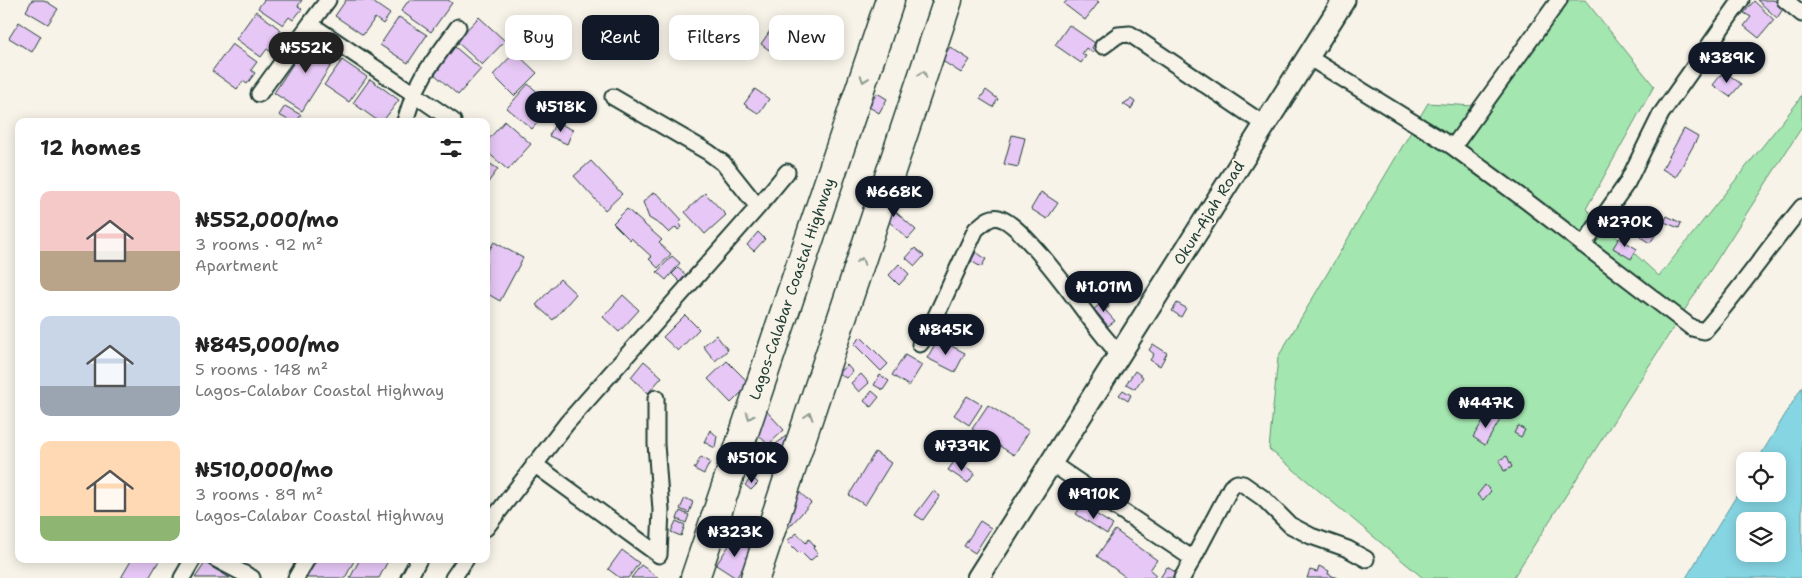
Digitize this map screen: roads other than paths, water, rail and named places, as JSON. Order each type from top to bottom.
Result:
[{"type":"highway","name":"Lagos-Calabar Coastal Highway","points":[[694,578],[890,0]]},
{"type":"highway","points":[[755,578],[948,0]]},
{"type":"street","points":[[259,94],[328,0]]},
{"type":"street","name":"Okun-Ajah Road","points":[[978,578],[1344,0]]},
{"type":"street","points":[[1453,147],[1560,0]]},
{"type":"street","points":[[1583,245],[1627,183],[1661,114],[1741,0]]},
{"type":"street","points":[[1785,0],[1802,14]]},
{"type":"street","points":[[310,24],[449,118]]},
{"type":"street","points":[[406,118],[414,94],[424,74],[458,27]]},
{"type":"street","points":[[1103,46],[1118,35],[1130,34],[1265,125]]},
{"type":"street","points":[[1308,57],[1453,147],[1526,200],[1692,328],[1704,331],[1769,247],[1802,208]]},
{"type":"street","points":[[613,97],[708,152],[723,163],[758,207]]},
{"type":"street","points":[[490,523],[567,423],[787,172]]},
{"type":"street","points":[[920,344],[930,328],[976,229],[989,218],[999,217],[1020,233],[1045,259],[1119,355]]},
{"type":"street","points":[[534,464],[659,555],[661,510],[656,444],[656,398]]},
{"type":"street","points":[[1051,463],[1194,559]]},
{"type":"street","points":[[1182,578],[1194,559],[1231,487],[1237,483],[1243,484],[1263,498],[1290,525],[1311,536],[1348,549],[1366,559]]},
{"type":"street","points":[[182,578],[191,563]]},
{"type":"street","points":[[224,563],[252,578]]},
{"type":"street","points":[[296,578],[304,563]]},
{"type":"street","points":[[409,578],[417,563]]},
{"type":"street","points":[[453,578],[463,563]]},
{"type":"water","points":[[1802,387],[1802,578],[1686,578],[1736,497],[1736,502],[1786,502],[1786,452],[1762,452]]}]
